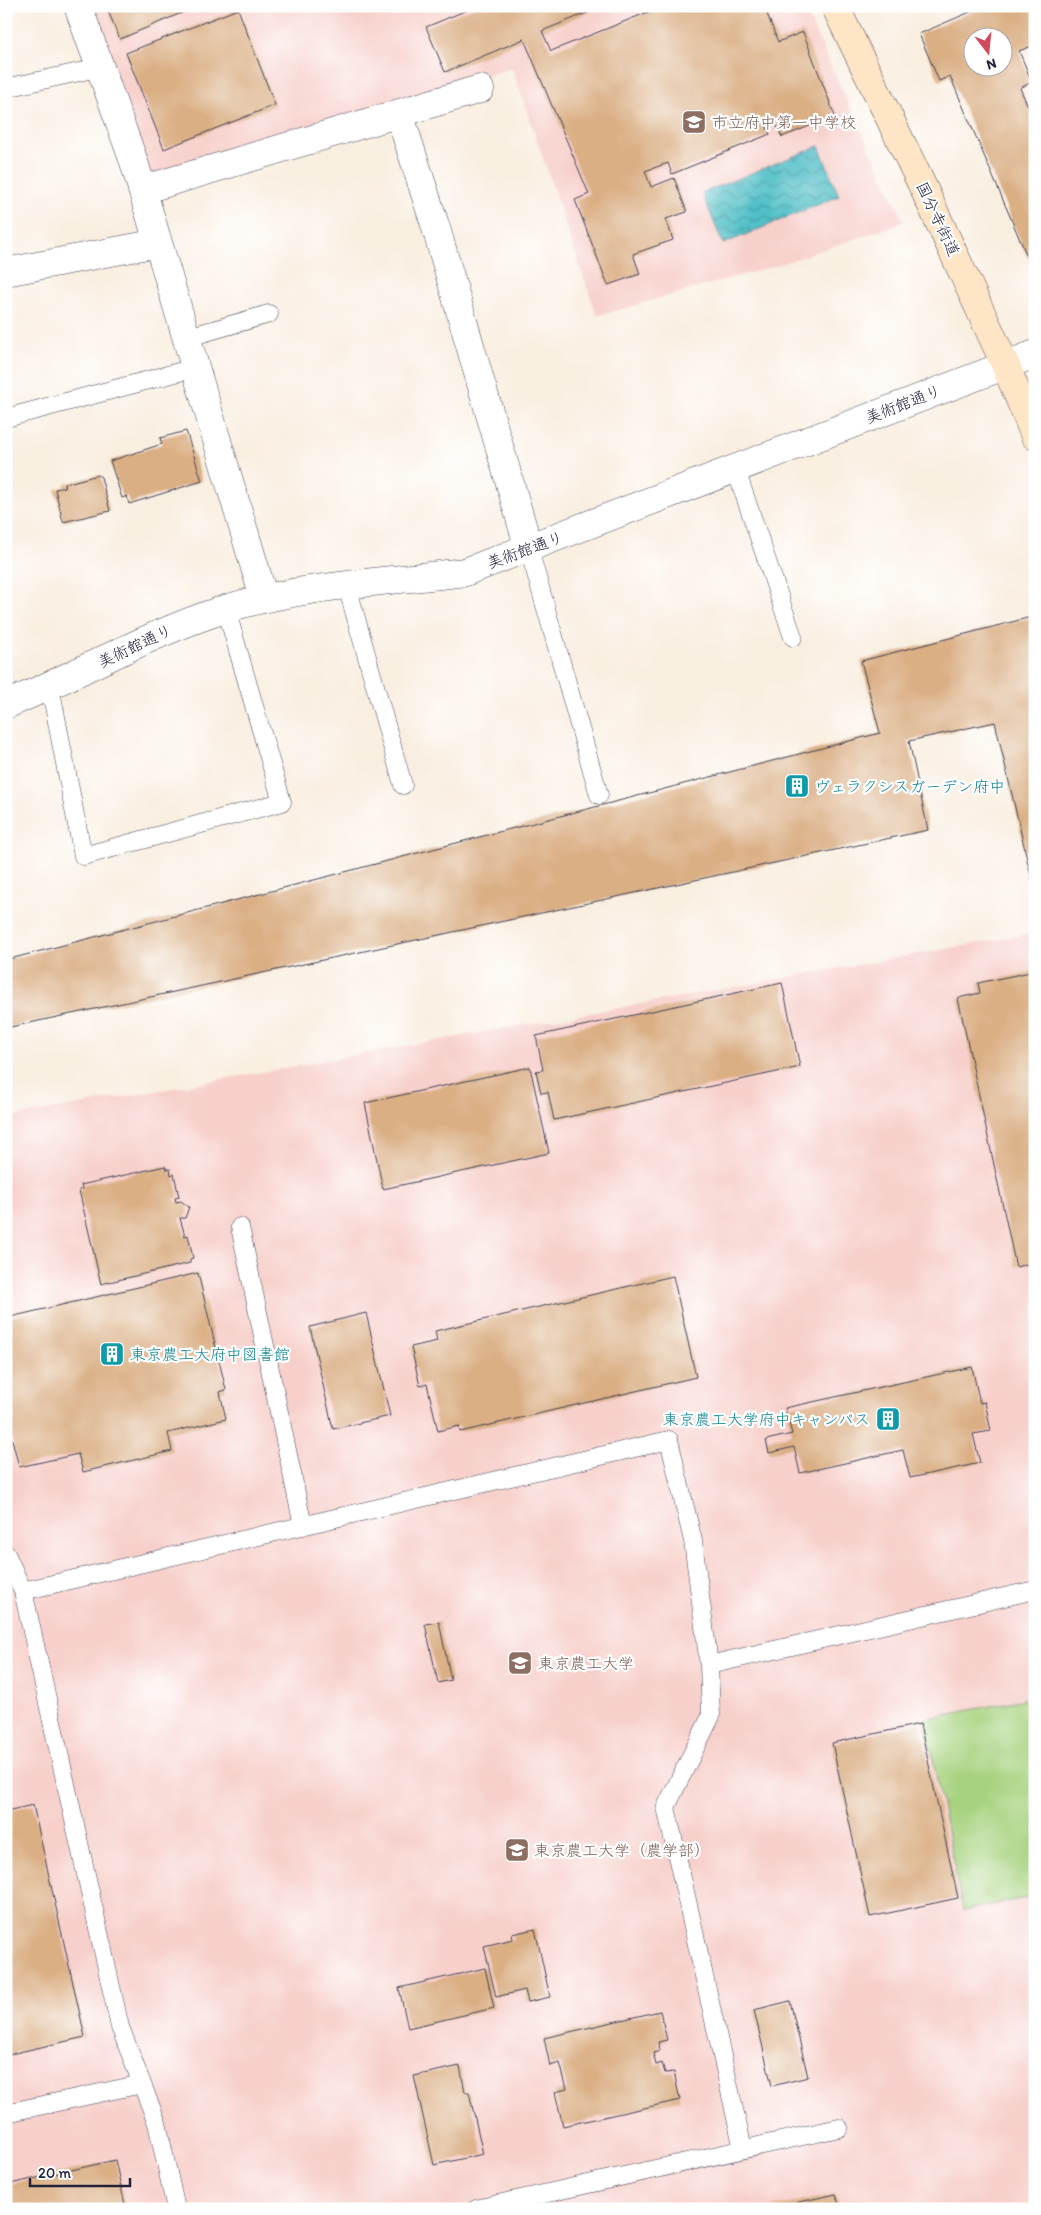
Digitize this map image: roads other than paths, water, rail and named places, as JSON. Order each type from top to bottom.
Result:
[{"type":"main road","name":"国分寺街道","points":[[835,6],[922,185],[1005,364],[1035,436]]},
{"type":"street","points":[[78,6],[102,67],[142,190],[264,598]]},
{"type":"street","points":[[142,190],[480,89]]},
{"type":"street","points":[[400,113],[436,228],[529,549]]},
{"type":"street","points":[[6,272],[158,243]]},
{"type":"street","name":"美術館通り","points":[[6,705],[181,624],[264,598],[294,591],[466,572],[1035,354]]},
{"type":"lane","points":[[6,88],[102,67]]},
{"type":"lane","points":[[185,338],[269,314]]},
{"type":"lane","points":[[6,418],[194,368]]},
{"type":"lane","points":[[736,470],[793,637]]},
{"type":"lane","points":[[529,549],[599,795]]},
{"type":"lane","points":[[346,586],[403,784]]},
{"type":"lane","points":[[50,686],[84,856],[282,802],[226,609]]},
{"type":"lane","points":[[240,1227],[303,1526]]},
{"type":"lane","points":[[23,1591],[670,1440],[692,1542],[709,1665],[711,1716],[666,1808],[743,2149]]},
{"type":"lane","points":[[6,1554],[23,1591],[120,2027],[156,2123],[176,2209]]},
{"type":"lane","points":[[709,1665],[1035,1590]]},
{"type":"lane","points":[[6,2113],[142,2084]]},
{"type":"lane","points":[[476,2209],[840,2128]]},
{"type":"water","points":[[819,146],[839,196],[723,244],[702,193]]},
{"type":"place","name":"市立府中第一中学校","points":[[694,122]]},
{"type":"place","name":"ヴェラクシスガーデン府中","points":[[797,786]]},
{"type":"place","name":"東京農工大府中図書館","points":[[112,1354]]},
{"type":"place","name":"東京農工大学府中キャンパス","points":[[888,1419]]},
{"type":"place","name":"東京農工大学","points":[[520,1663]]},
{"type":"place","name":"東京農工大学（農学部）","points":[[517,1850]]}]
